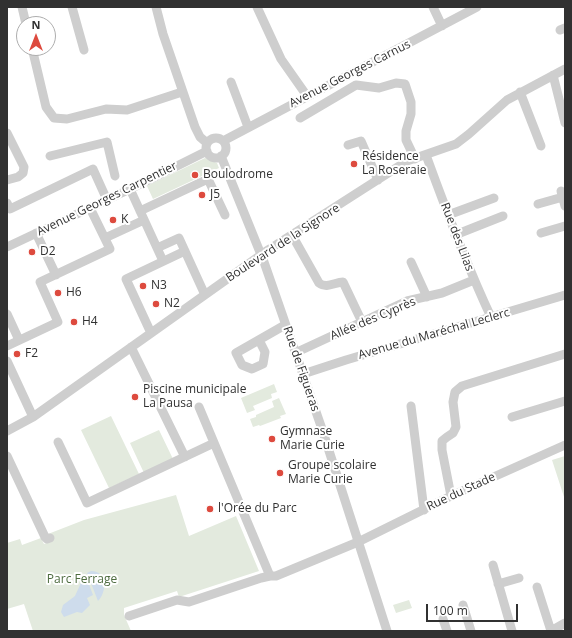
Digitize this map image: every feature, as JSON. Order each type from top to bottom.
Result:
[{"type":"street","points":[[72,7],[84,50]]},
{"type":"street","points":[[156,7],[163,34],[197,133],[207,147],[210,156],[221,156],[226,148],[221,139],[214,138],[207,147]]},
{"type":"street","points":[[257,7],[281,59],[307,96]]},
{"type":"street","points":[[433,7],[442,26]]},
{"type":"street","name":"Avenue Georges Carnus","points":[[223,141],[476,7]]},
{"type":"street","points":[[34,56],[46,107],[54,118],[67,119],[106,109],[127,110],[182,92]]},
{"type":"street","name":"Boulevard de la Signore","points":[[7,431],[33,417],[262,254],[407,161],[456,144],[507,100],[565,69]]},
{"type":"street","points":[[553,75],[565,123]]},
{"type":"street","points":[[231,82],[248,127]]},
{"type":"street","points":[[300,118],[356,85],[378,88],[396,83],[405,84],[411,102],[411,114],[406,131],[406,140],[415,158]]},
{"type":"street","points":[[520,92],[541,146]]},
{"type":"street","points":[[7,133],[24,167],[23,173],[18,177],[7,180]]},
{"type":"street","points":[[348,145],[361,141],[378,180]]},
{"type":"street","points":[[50,156],[107,142],[115,176]]},
{"type":"street","name":"Avenue Georges Carpentier","points":[[7,247],[130,189],[207,147]]},
{"type":"street","name":"Rue des Lilas","points":[[426,155],[455,234],[491,317]]},
{"type":"street","name":"Rue de Figueras","points":[[221,156],[262,254],[285,325],[321,426],[387,631]]},
{"type":"street","points":[[7,203],[10,209],[93,169],[107,200]]},
{"type":"street","points":[[105,238],[142,215],[208,179],[226,215]]},
{"type":"street","points":[[130,189],[163,261]]},
{"type":"street","points":[[448,215],[494,198]]},
{"type":"street","points":[[538,204],[563,198]]},
{"type":"street","points":[[7,346],[58,322],[40,282],[110,249],[90,208]]},
{"type":"street","points":[[455,234],[503,216]]},
{"type":"street","points":[[541,233],[565,226]]},
{"type":"street","points":[[36,233],[56,275]]},
{"type":"street","points":[[292,235],[319,283],[323,286],[327,286],[343,282],[362,322]]},
{"type":"street","points":[[157,248],[179,238],[205,295]]},
{"type":"street","points":[[152,333],[126,279],[185,251]]},
{"type":"street","points":[[411,262],[426,297]]},
{"type":"street","name":"Allée des Cyprès","points":[[295,353],[407,301],[442,293],[474,280]]},
{"type":"street","name":"Avenue du Maréchal Leclerc","points":[[302,374],[565,295]]},
{"type":"street","points":[[7,314],[19,340]]},
{"type":"street","points":[[259,340],[285,325]]},
{"type":"street","points":[[131,348],[186,457]]},
{"type":"street","points":[[451,496],[442,450],[442,441],[453,433],[456,427],[453,402],[455,392],[462,386],[565,354]]},
{"type":"street","points":[[7,360],[33,417]]},
{"type":"street","points":[[512,417],[565,401]]},
{"type":"street","points":[[411,406],[424,510]]},
{"type":"street","points":[[199,407],[270,576]]},
{"type":"street","points":[[58,442],[87,504],[214,443]]},
{"type":"street","name":"Rue du Stade","points":[[129,616],[177,600],[189,602],[270,576],[272,577],[279,575],[358,542],[451,496],[565,445]]},
{"type":"street","points":[[7,456],[45,537],[47,539],[50,538]]},
{"type":"street","points":[[493,565],[512,631]]},
{"type":"street","points":[[498,584],[520,578]]},
{"type":"street","points":[[537,586],[551,631],[565,623]]},
{"type":"street","points":[[463,605],[471,631]]},
{"type":"street","points":[[443,619],[447,631]]},
{"type":"green space","points":[[205,158],[217,163],[219,168],[153,199],[147,186]]},
{"type":"green space","points":[[274,384],[277,392],[271,394],[272,398],[253,406],[255,410],[247,413],[241,398]]},
{"type":"green space","points":[[279,398],[286,414],[280,416],[281,418],[253,427],[250,419],[274,407],[272,401]]},
{"type":"green space","points":[[111,416],[139,474],[109,488],[81,430]]},
{"type":"green space","points":[[159,430],[173,459],[144,473],[130,443]]},
{"type":"green space","points":[[565,456],[565,500],[552,460]]},
{"type":"green space","name":"Parc Ferrage","points":[[176,495],[189,536],[236,516],[259,571],[179,597],[177,591],[124,608],[124,615],[131,631],[33,631],[24,604],[7,609],[7,543],[20,539],[22,545],[41,538],[44,544],[51,541],[48,534],[84,520]]},
{"type":"green space","points":[[409,600],[412,608],[396,613],[393,605]]},
{"type":"water","points":[[91,571],[101,574],[103,578],[103,593],[98,601],[87,573]]},
{"type":"water","points":[[85,574],[93,595],[87,598],[90,605],[82,613],[77,612],[64,617],[61,612],[63,605],[75,596]]},
{"type":"place","name":"Résidence La Roseraie","points":[[354,164]]},
{"type":"place","name":"Boulodrome","points":[[195,175]]},
{"type":"place","name":"J5","points":[[202,195]]},
{"type":"place","name":"K","points":[[113,220]]},
{"type":"place","name":"D2","points":[[32,252]]},
{"type":"place","name":"N3","points":[[143,286]]},
{"type":"place","name":"H6","points":[[58,293]]},
{"type":"place","name":"N2","points":[[156,304]]},
{"type":"place","name":"H4","points":[[74,322]]},
{"type":"place","name":"F2","points":[[17,354]]},
{"type":"place","name":"Piscine municipale La Pausa","points":[[135,397]]},
{"type":"place","name":"Gymnase Marie Curie","points":[[272,439]]},
{"type":"place","name":"Groupe scolaire Marie Curie","points":[[280,473]]},
{"type":"place","name":"l'Orée du Parc","points":[[210,509]]}]
